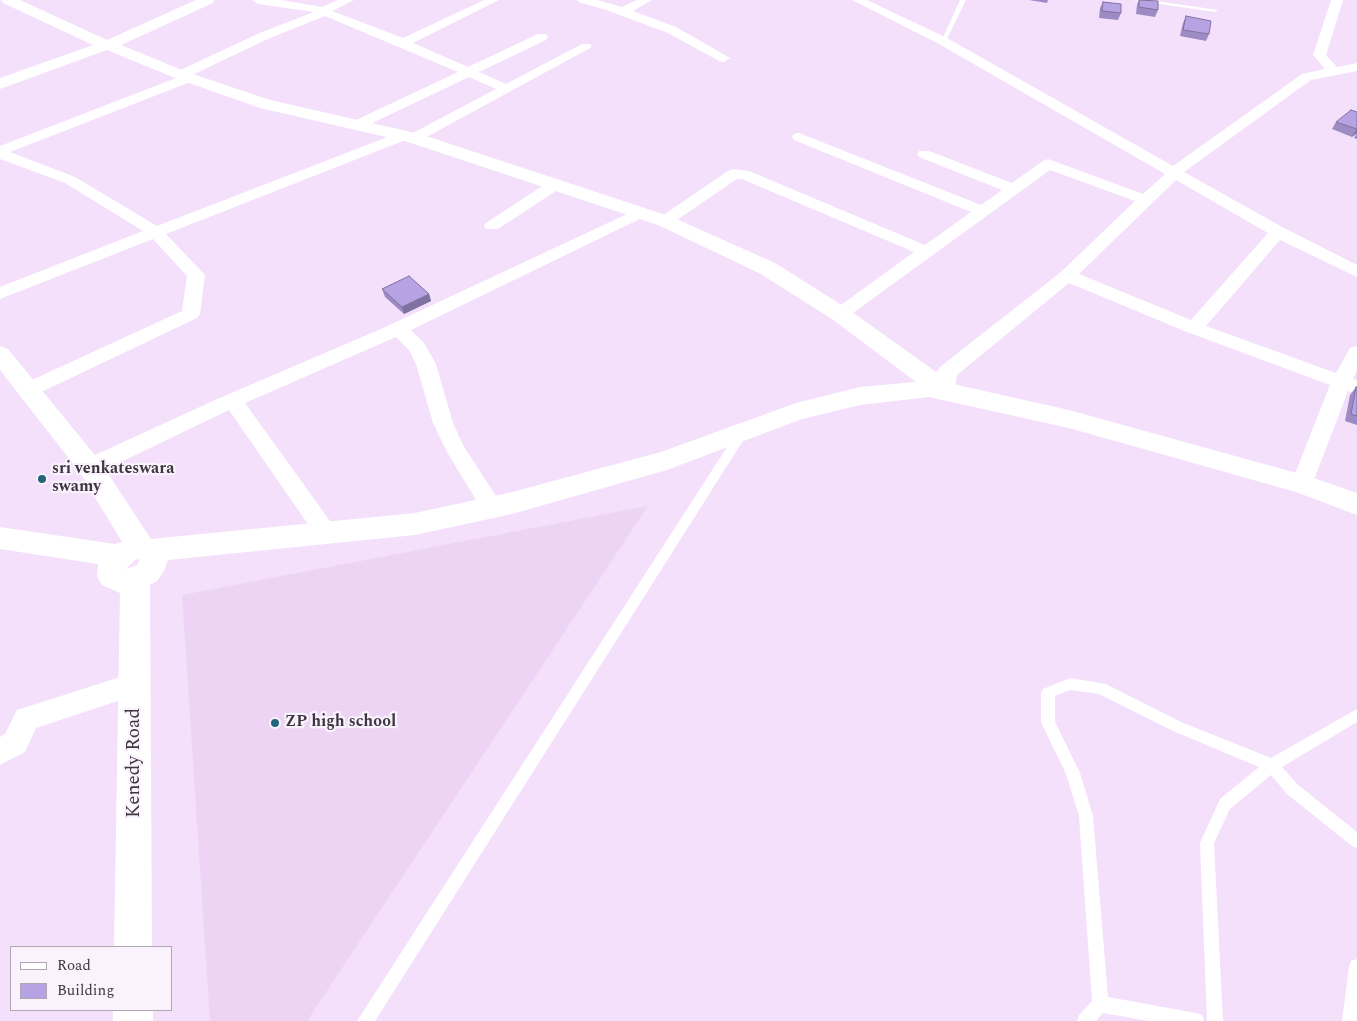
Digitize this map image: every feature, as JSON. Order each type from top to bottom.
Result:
[{"type":"street","points":[[8,0],[90,38],[185,77],[266,104],[360,124],[408,137],[665,221],[767,268],[840,314],[945,391]]},
{"type":"street","points":[[0,84],[108,44],[208,0]]},
{"type":"street","points":[[258,0],[324,12],[403,43],[507,89]]},
{"type":"street","points":[[0,153],[185,77],[266,36],[348,0]]},
{"type":"street","points":[[403,43],[493,0]]},
{"type":"street","points":[[582,0],[672,30],[724,58]]},
{"type":"street","points":[[622,12],[646,0]]},
{"type":"street","points":[[858,0],[943,41],[1278,232],[1357,272]]},
{"type":"street","points":[[1337,0],[1319,55],[1348,70]]},
{"type":"street","points":[[360,124],[542,37]]},
{"type":"street","points":[[0,293],[154,231],[408,137],[507,89],[586,47]]},
{"type":"street","points":[[945,391],[948,372],[1067,276],[1174,173],[1306,77],[1348,70]]},
{"type":"street","points":[[799,137],[982,211]]},
{"type":"street","points":[[0,153],[70,180],[154,231],[196,275],[191,314],[28,390]]},
{"type":"street","points":[[924,154],[1013,189]]},
{"type":"street","points":[[840,314],[1048,164],[1146,200]]},
{"type":"street","points":[[665,221],[733,174],[744,174],[926,251]]},
{"type":"street","points":[[492,226],[556,184]]},
{"type":"street","points":[[90,468],[233,401],[398,328],[640,213]]},
{"type":"street","points":[[1194,328],[1278,232]]},
{"type":"street","points":[[1067,276],[1194,328],[1349,384]]},
{"type":"street","points":[[398,328],[417,346],[426,364],[443,423],[454,447],[492,507]]},
{"type":"street","points":[[1302,484],[1349,384],[1357,352]]},
{"type":"street","points":[[0,354],[90,468],[131,561]]},
{"type":"street","points":[[0,556],[131,561],[415,524],[512,503],[667,460],[796,412],[860,396],[912,390],[945,391],[1069,419],[1302,484],[1357,504]]},
{"type":"street","points":[[233,401],[327,534]]},
{"type":"street","points":[[0,538],[131,561]]},
{"type":"street","name":"Kenedy Road","points":[[131,561],[136,684],[134,946]]},
{"type":"street","points":[[0,752],[15,743],[27,719],[136,684]]},
{"type":"lane","points":[[943,41],[963,0]]},
{"type":"lane","points":[[1135,0],[1215,10]]},
{"type":"lane","points":[[365,1021],[742,432]]},
{"type":"lane","points":[[1085,1021],[1100,1004],[1086,816],[1073,773],[1048,722],[1048,692],[1070,684],[1101,688],[1176,726],[1272,766],[1292,789],[1357,841]]},
{"type":"lane","points":[[1215,1021],[1207,843],[1225,804],[1272,766],[1357,715]]},
{"type":"lane","points":[[1350,1021],[1357,967]]},
{"type":"lane","points":[[1100,1004],[1196,1021]]},
{"type":"shaded area","points":[[648,506],[307,1021],[210,1021],[182,595]]},
{"type":"building","points":[[1139,0],[1158,1],[1158,10],[1139,7]]},
{"type":"building","points":[[1103,2],[1121,4],[1121,13],[1102,11]]},
{"type":"building","points":[[1186,16],[1211,21],[1209,34],[1183,30]]},
{"type":"building","points":[[1351,110],[1357,112],[1357,129],[1336,122]]},
{"type":"building","points":[[409,276],[429,294],[402,307],[382,289]]},
{"type":"building","points":[[1357,387],[1357,416],[1351,414]]},
{"type":"place","name":"sri venkateswara swamy","points":[[42,479]]},
{"type":"place","name":"ZP high school","points":[[275,723]]}]
